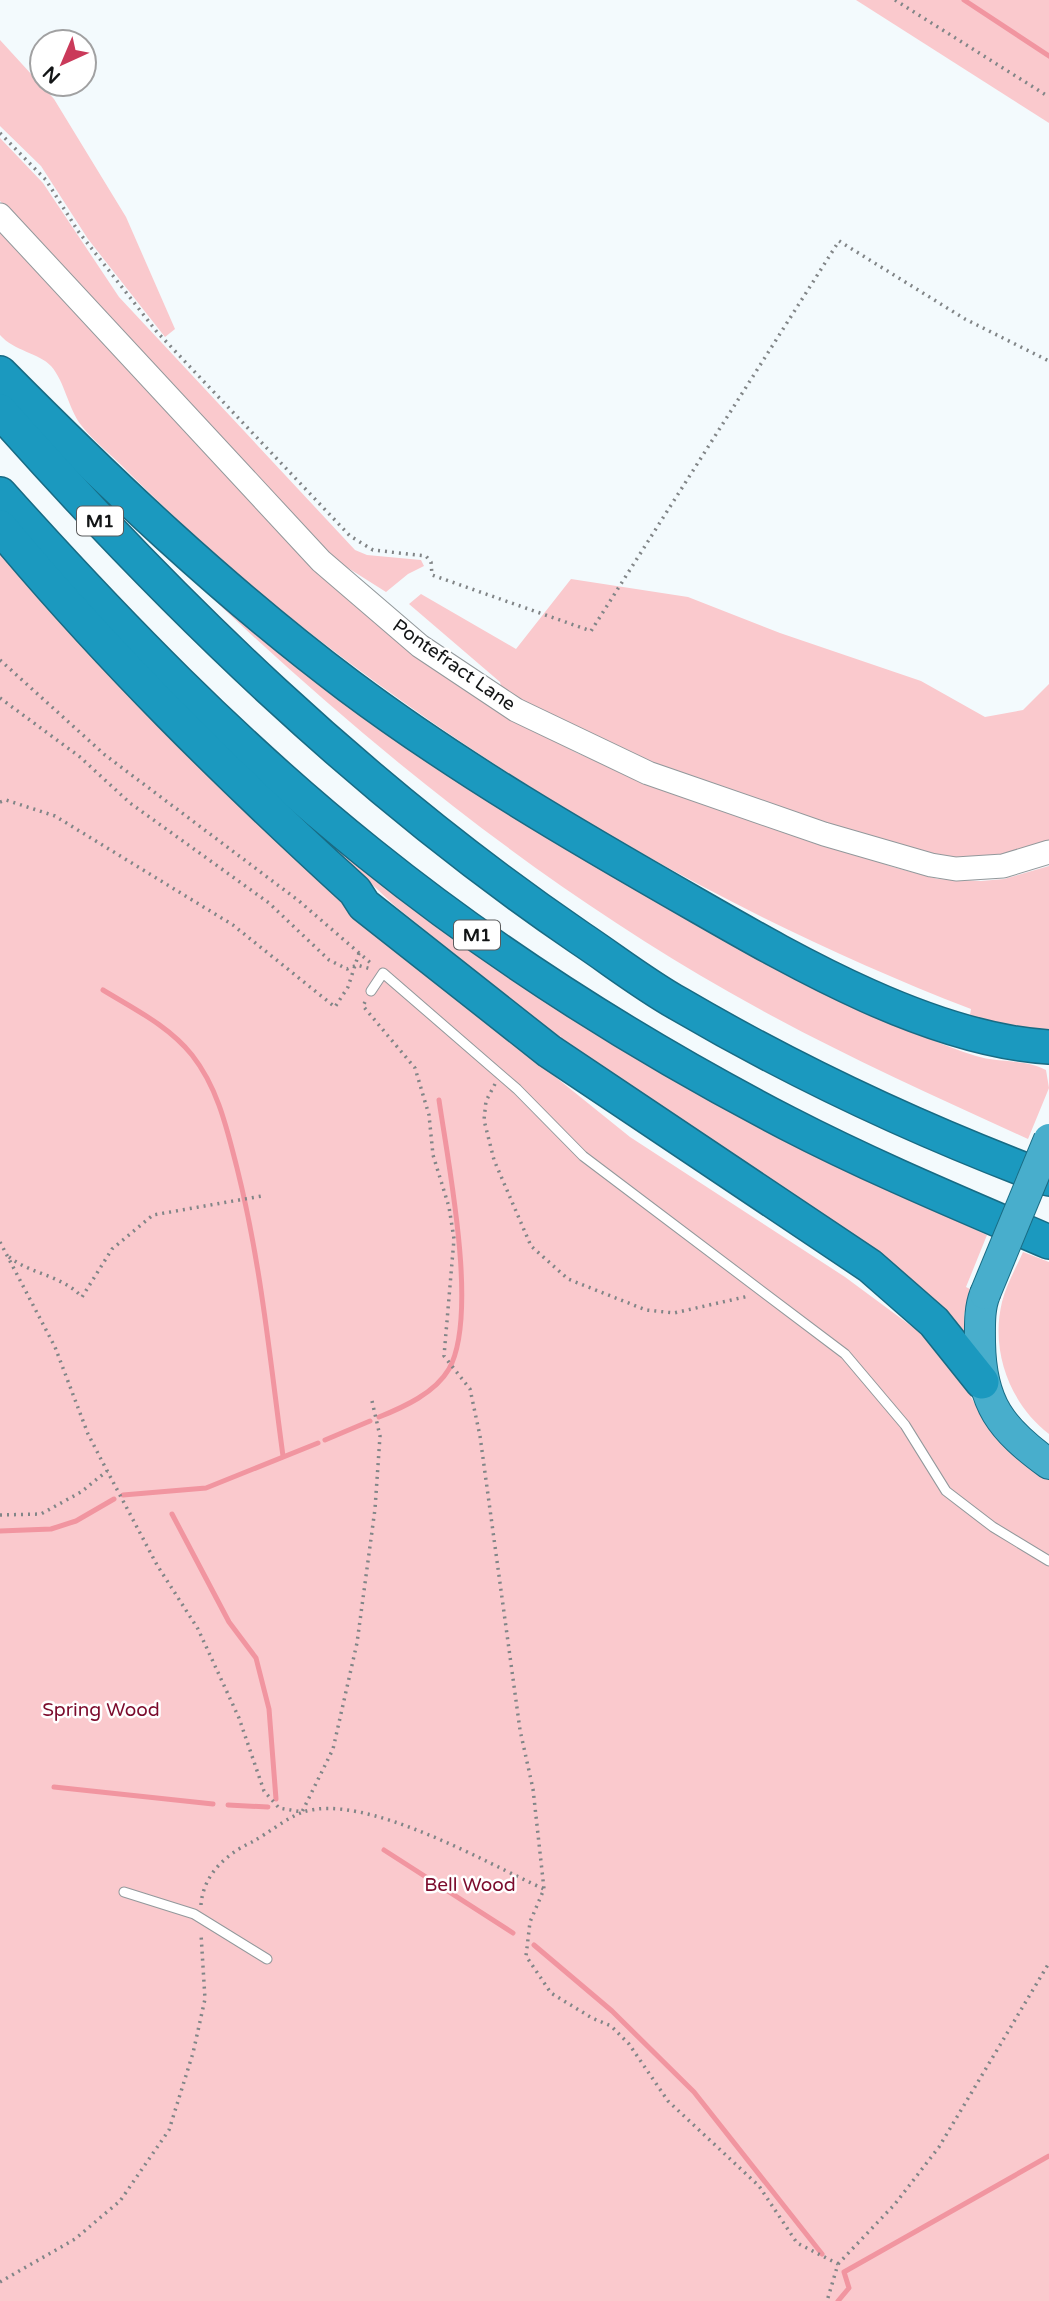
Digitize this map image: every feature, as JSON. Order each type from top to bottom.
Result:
[{"type":"highway","name":"M1","points":[[0,373],[92,466],[188,554],[348,685],[444,754],[646,876],[826,975],[979,1037],[1010,1044],[1049,1047]]},
{"type":"highway","name":"M1","points":[[0,411],[74,494],[203,628],[301,717],[460,853],[677,1003],[823,1083],[958,1145],[1049,1179]]},
{"type":"highway","name":"M1","points":[[0,494],[77,580],[268,768],[371,855],[475,933],[616,1026],[788,1123],[1049,1242]]},
{"type":"highway","name":"M1","points":[[0,527],[110,655],[191,738],[355,891],[364,905],[549,1051],[870,1266],[934,1322],[982,1382]]},
{"type":"highway","name":"M1","points":[[0,555],[75,645],[138,713],[339,897],[364,905]]},
{"type":"highway","points":[[1049,1139],[985,1294],[980,1322],[982,1382],[1003,1422],[1025,1446],[1049,1464]]},
{"type":"street","name":"Pontefract Lane","points":[[0,215],[321,561],[420,646],[516,709],[648,773],[824,834],[931,865],[956,869],[1003,866],[1049,852]]},
{"type":"lane","points":[[371,992],[383,973],[500,1074],[583,1156],[845,1354],[905,1425],[946,1491],[993,1527],[1049,1561]]},
{"type":"lane","points":[[124,1892],[174,1905],[201,1918],[267,1959]]},
{"type":"path","points":[[895,0],[1049,97]]},
{"type":"path","points":[[0,134],[46,180],[78,231],[157,332],[350,536],[373,550],[426,556],[431,562],[432,575],[591,631],[839,241],[965,319],[1049,362]]},
{"type":"path","points":[[0,660],[106,755],[299,901],[383,973]]},
{"type":"path","points":[[0,698],[80,757],[130,803],[269,903],[329,960],[347,969],[357,965],[383,973]]},
{"type":"path","points":[[0,799],[55,817],[233,925],[335,1007],[357,965],[359,953]]},
{"type":"path","points":[[371,992],[363,1006],[415,1068],[429,1115],[433,1155],[449,1207],[454,1239],[444,1356],[470,1389],[480,1436],[520,1730],[533,1788],[544,1889],[530,1922],[526,1956],[551,1993],[592,2018],[611,2026],[629,2045],[667,2101],[759,2186],[797,2244],[838,2264]]},
{"type":"path","points":[[500,1074],[486,1101],[484,1120],[494,1160],[531,1246],[568,1279],[646,1310],[674,1313],[765,1293]]},
{"type":"path","points":[[6,1255],[21,1266],[72,1286],[82,1297],[96,1269],[112,1249],[153,1214],[262,1196]]},
{"type":"path","points":[[0,1242],[55,1346],[88,1434],[157,1565],[198,1629],[239,1718],[264,1791],[279,1808],[302,1812],[343,1807],[391,1821],[544,1889]]},
{"type":"path","points":[[0,2282],[75,2239],[120,2202],[169,2130],[193,2053],[205,1999],[201,1918],[203,1888],[229,1853],[302,1812],[332,1749],[357,1643],[375,1509],[380,1436],[372,1401]]},
{"type":"path","points":[[0,1515],[41,1514],[81,1492],[107,1470]]},
{"type":"path","points":[[827,2301],[838,2264],[895,2204],[939,2147],[1049,1963]]},
{"type":"green space","points":[[856,0],[1049,0],[1049,123]]},
{"type":"green space","points":[[0,40],[28,71],[28,98],[54,99],[126,217],[175,329],[165,337],[88,239],[41,166],[0,126]]},
{"type":"green space","points":[[0,138],[43,183],[119,297],[355,550],[367,555],[421,560],[424,566],[408,574],[386,592],[337,561],[0,201]]},
{"type":"green space","points":[[0,228],[272,525],[510,718],[577,753],[644,781],[893,867],[938,879],[981,881],[1004,879],[1049,866],[1049,1034],[985,1022],[970,1015],[971,1009],[782,927],[690,880],[512,775],[426,718],[342,657],[244,580],[177,519],[81,425],[51,366],[12,345],[0,335]]},
{"type":"green space","points":[[138,526],[195,571],[869,1012],[976,1056],[1030,1064],[1046,1070],[1049,1088],[1028,1139],[802,1032],[648,943],[569,891],[493,836],[345,718],[206,592]]},
{"type":"green space","points":[[0,548],[470,1008],[630,1137],[845,1277],[918,1331],[924,1325],[965,1386],[986,1424],[1049,1476],[1049,2301],[0,2301]]},
{"type":"green space","points":[[571,579],[688,597],[780,633],[921,681],[985,717],[1023,710],[1049,684],[1049,843],[1024,855],[937,861],[651,767],[555,721],[502,689],[500,682],[409,604],[421,594],[516,649]]},
{"type":"green space","points":[[279,797],[829,1162],[987,1235],[966,1287],[972,1290],[964,1314],[964,1334],[921,1288],[883,1259],[550,1031],[395,906]]},
{"type":"green space","points":[[1023,1252],[1049,1262],[1049,1434],[1035,1422],[1014,1392],[1001,1357],[999,1321],[1002,1302]]},
{"type":"waterway","points":[[964,0],[1049,56]]},
{"type":"waterway","points":[[103,990],[173,1035],[192,1055],[215,1095],[233,1153],[252,1240],[283,1456]]},
{"type":"waterway","points":[[379,1417],[408,1404],[436,1385],[449,1369],[458,1345],[461,1313],[459,1238],[439,1100]]},
{"type":"waterway","points":[[325,1440],[370,1421]]},
{"type":"waterway","points":[[123,1495],[206,1488],[318,1443]]},
{"type":"waterway","points":[[0,1531],[51,1529],[76,1521],[114,1499]]},
{"type":"waterway","points":[[172,1514],[229,1622],[256,1658],[269,1709],[276,1799]]},
{"type":"waterway","points":[[54,1787],[213,1804]]},
{"type":"waterway","points":[[228,1805],[268,1807]]},
{"type":"waterway","points":[[384,1850],[513,1933]]},
{"type":"waterway","points":[[534,1945],[612,2011],[694,2092],[822,2254]]},
{"type":"waterway","points":[[838,2301],[849,2288],[844,2272],[1049,2156]]},
{"type":"park label","name":"Spring Wood","points":[[101,1710]]},
{"type":"park label","name":"Bell Wood","points":[[470,1885]]}]
